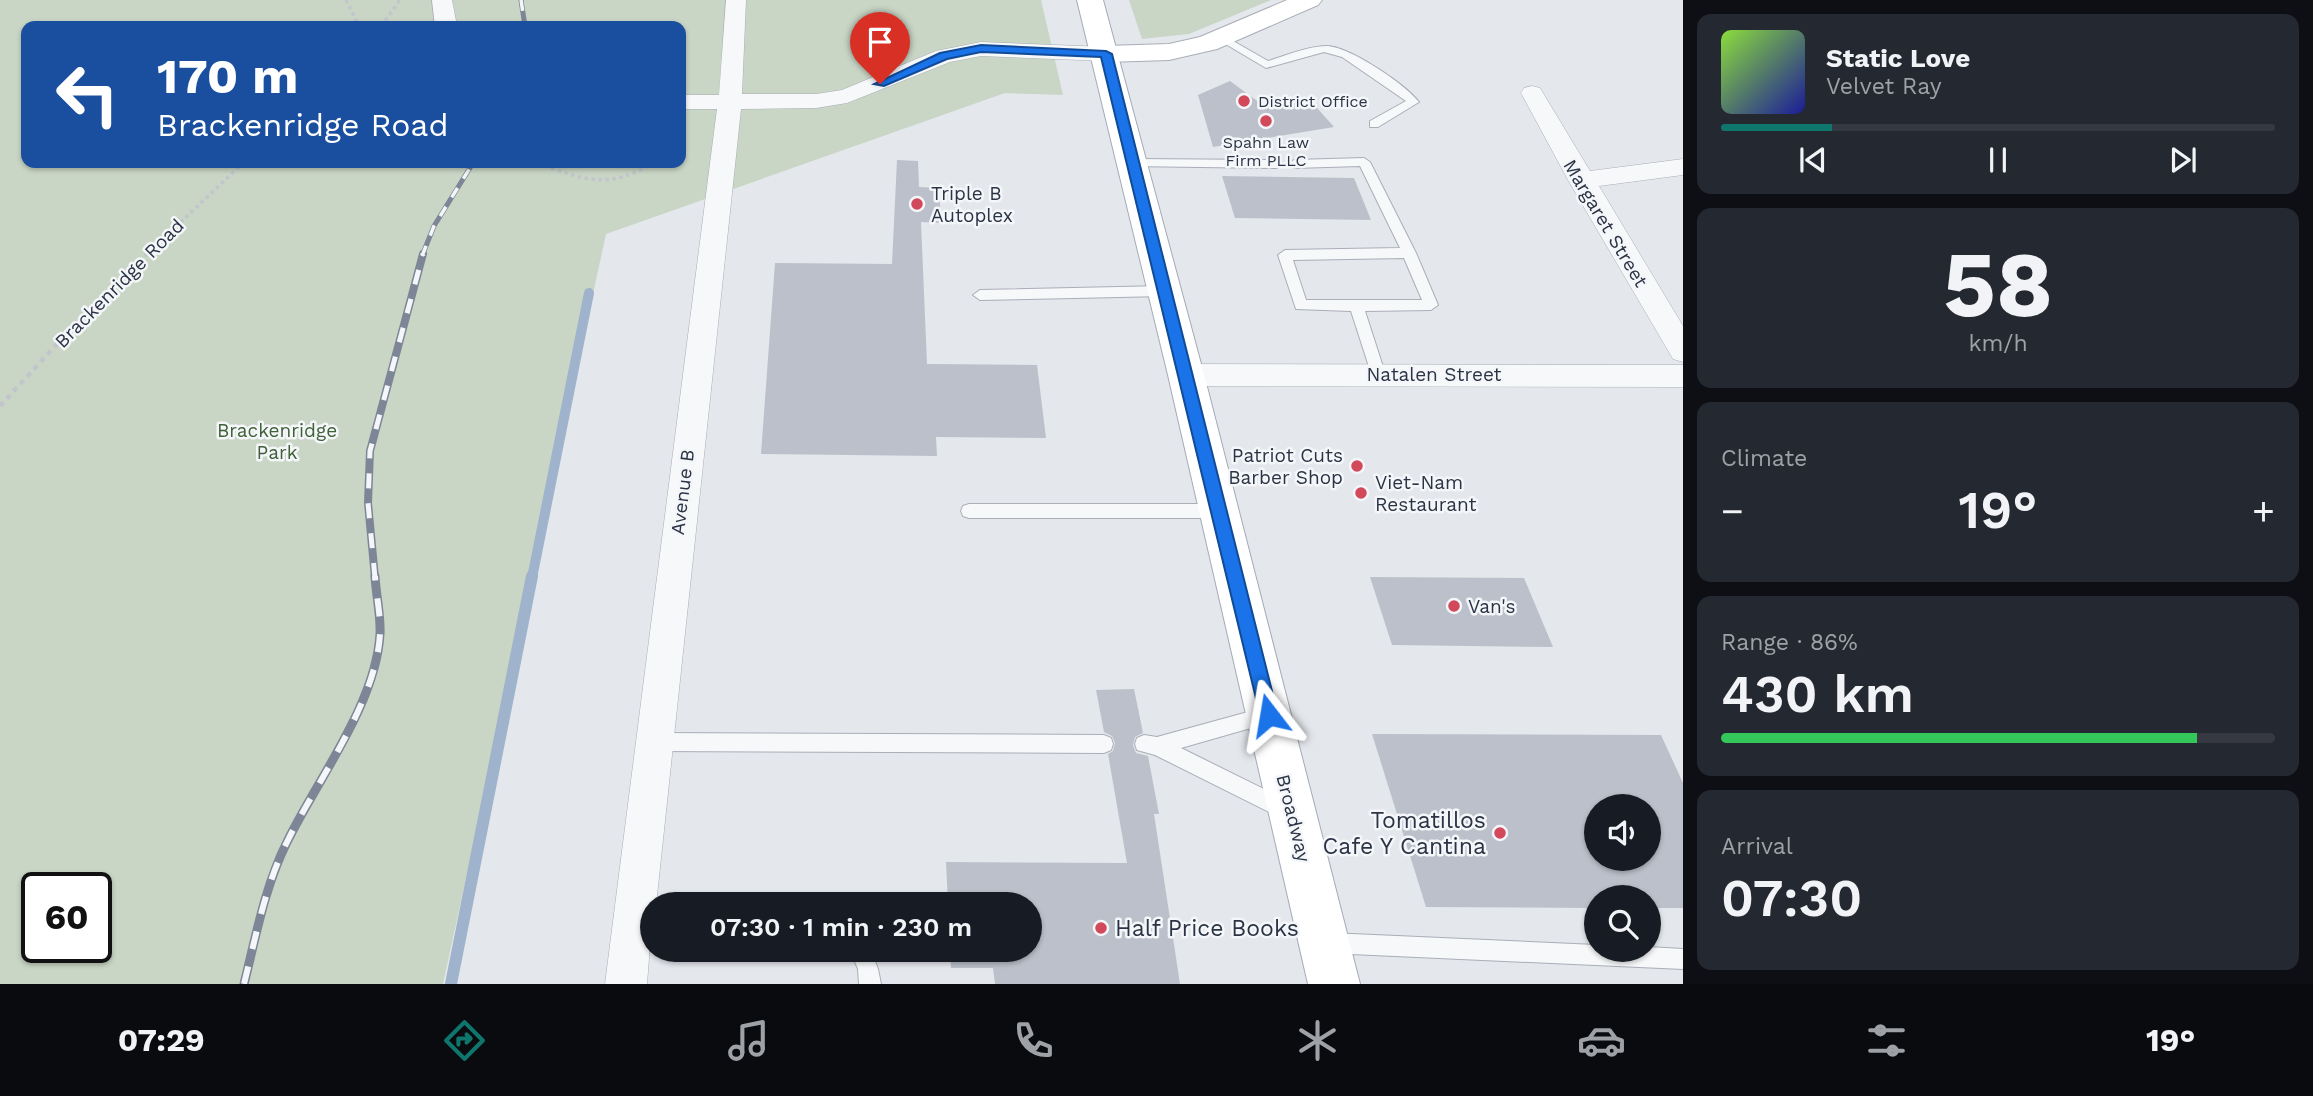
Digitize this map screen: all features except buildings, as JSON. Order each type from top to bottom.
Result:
[{"type":"main road","name":"Broadway","points":[[1090,0],[1106,54],[1186,375],[1334,984]]},
{"type":"main road","points":[[1106,54],[1169,52],[1222,37],[1309,0]]},
{"type":"street","points":[[442,0],[445,21]]},
{"type":"street","name":"Avenue B","points":[[645,892],[653,742],[730,101],[736,0]]},
{"type":"street","points":[[686,102],[816,101],[847,96],[944,56],[981,49],[1106,54]]},
{"type":"street","name":"Margaret Street","points":[[1532,93],[1580,180],[1683,351]]},
{"type":"street","points":[[1580,180],[1683,167]]},
{"type":"street","name":"Natalen Street","points":[[1186,375],[1378,373],[1683,376]]},
{"type":"street","name":"Avenue B","points":[[625,984],[640,946]]},
{"type":"lane","points":[[1222,37],[1266,65],[1324,49],[1346,55],[1405,93],[1413,102],[1374,124]]},
{"type":"lane","points":[[1294,164],[1364,162],[1409,253],[1431,305],[1301,305],[1285,255],[1409,253]]},
{"type":"lane","points":[[1133,163],[1277,164]]},
{"type":"lane","points":[[980,295],[1165,291]]},
{"type":"lane","points":[[1356,306],[1378,373]]},
{"type":"lane","points":[[969,511],[1219,510]]},
{"type":"lane","points":[[1269,715],[1150,745],[1293,814]]},
{"type":"lane","points":[[653,742],[1104,744]]},
{"type":"lane","points":[[1325,943],[1683,959]]},
{"type":"lane","points":[[865,962],[870,984]]},
{"type":"path","points":[[346,0],[356,21]]},
{"type":"path","points":[[385,21],[400,0]]},
{"type":"path","name":"Brackenridge Road","points":[[0,406],[91,307],[238,168]]},
{"type":"path","points":[[552,168],[588,181],[631,178],[646,168]]},
{"type":"green space","name":"Brackenridge Park","points":[[0,0],[1041,0],[1063,95],[1005,93],[606,234],[443,984],[0,984]]},
{"type":"green space","points":[[1129,0],[1271,0],[1189,34],[1142,39]]},
{"type":"waterway","points":[[532,578],[589,293]]},
{"type":"waterway","points":[[451,984],[532,576]]},
{"type":"railway","points":[[521,0],[524,21]]},
{"type":"railway","points":[[422,256],[434,226],[470,168]]},
{"type":"railway","points":[[375,578],[368,503],[370,451],[423,254]]},
{"type":"railway","points":[[244,984],[279,859],[357,714],[368,687],[380,634],[375,576]]},
{"type":"place","name":"District Office","points":[[1244,101]]},
{"type":"place","name":"Spahn Law Firm PLLC","points":[[1266,121]]},
{"type":"place","name":"Triple B Autoplex","points":[[917,204]]},
{"type":"place","name":"Patriot Cuts Barber Shop","points":[[1357,466]]},
{"type":"place","name":"Viet-Nam Restaurant","points":[[1361,493]]},
{"type":"place","name":"Van's","points":[[1454,606]]},
{"type":"place","name":"Tomatillos Cafe Y Cantina","points":[[1500,833]]},
{"type":"place","name":"Half Price Books","points":[[1101,928]]},
{"type":"route","points":[[880,84],[944,56],[981,49],[1106,54],[1269,715]]}]
